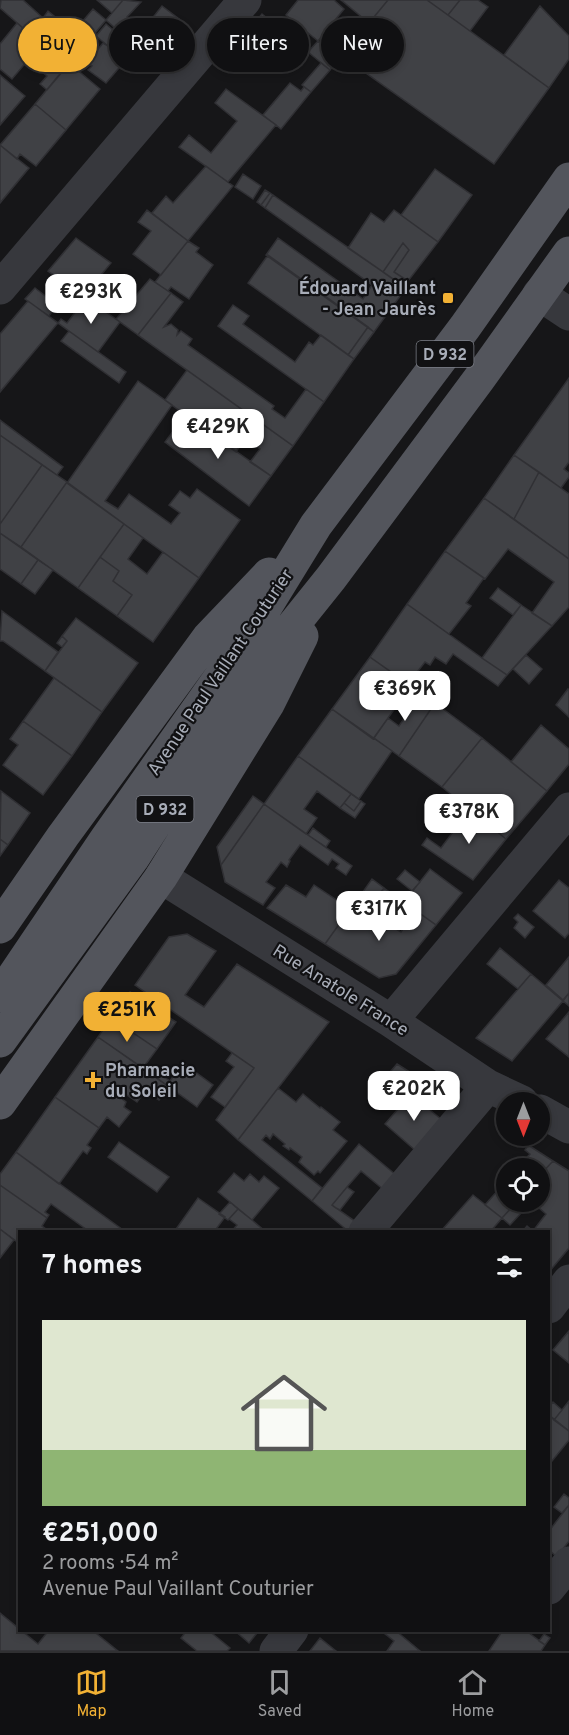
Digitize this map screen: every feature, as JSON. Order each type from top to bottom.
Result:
[{"type":"main road","name":"Avenue Paul Vaillant Couturier","points":[[0,996],[106,839],[238,652],[316,525],[465,327],[569,179]]},
{"type":"main road","name":"Avenue Paul Vaillant Couturier","points":[[0,1041],[133,858],[242,689],[331,578],[569,253]]},
{"type":"main road","name":"Avenue Paul Vaillant Couturier","points":[[0,927],[63,836],[208,638],[316,525]]},
{"type":"main road","name":"Avenue Paul Vaillant Couturier","points":[[0,1103],[160,877],[268,704],[331,578]]},
{"type":"street","points":[[0,288],[245,0]]},
{"type":"street","points":[[539,294],[569,314]]},
{"type":"street","points":[[391,1021],[569,809]]},
{"type":"street","name":"Rue Anatole France","points":[[160,877],[501,1092]]},
{"type":"street","points":[[367,1230],[488,1086]]},
{"type":"street","points":[[550,1306],[569,1281]]},
{"type":"street","points":[[550,1587],[569,1563]]},
{"type":"street","points":[[276,1651],[290,1632]]},
{"type":"building","points":[[1,0],[23,0],[43,18],[18,18],[18,24],[0,8]]},
{"type":"building","points":[[97,0],[123,0],[112,13]]},
{"type":"building","points":[[123,0],[141,2],[128,18],[109,18],[109,23],[106,20]]},
{"type":"building","points":[[298,0],[334,0],[344,9],[337,18],[321,18],[321,37],[318,41],[309,34],[309,18],[290,18],[286,15]]},
{"type":"building","points":[[341,0],[388,0],[373,18],[363,18]]},
{"type":"building","points":[[388,0],[427,0],[549,88],[494,164],[365,72],[404,72],[404,18],[373,18]]},
{"type":"building","points":[[427,0],[460,0],[448,15]]},
{"type":"building","points":[[460,0],[478,0],[488,7],[470,31],[448,15]]},
{"type":"building","points":[[162,6],[178,18],[152,18]]},
{"type":"building","points":[[540,6],[569,36],[569,59],[549,88],[504,55]]},
{"type":"building","points":[[93,9],[106,20],[97,31],[97,18],[85,18]]},
{"type":"building","points":[[48,11],[56,18],[43,18]]},
{"type":"building","points":[[17,23],[18,72],[12,79],[0,69],[0,44]]},
{"type":"building","points":[[106,24],[109,26],[108,46],[97,37]]},
{"type":"building","points":[[318,41],[321,44],[321,63],[309,53]]},
{"type":"building","points":[[103,43],[108,46],[109,72],[115,72],[106,83],[91,72],[97,72],[97,50]]},
{"type":"building","points":[[321,63],[321,72],[328,72],[311,92],[302,85]]},
{"type":"building","points":[[42,72],[62,72],[47,90],[40,84],[47,76]]},
{"type":"building","points":[[62,72],[80,72],[100,89],[66,130],[35,104]]},
{"type":"building","points":[[0,75],[25,96],[0,125]]},
{"type":"building","points":[[290,83],[301,91],[304,87],[311,92],[281,129],[263,115]]},
{"type":"building","points":[[226,89],[276,125],[228,182],[179,147],[189,135],[211,153],[237,121],[215,103]]},
{"type":"building","points":[[35,104],[66,130],[36,166],[20,154],[17,159],[0,145]]},
{"type":"building","points":[[0,145],[29,168],[0,203]]},
{"type":"building","points":[[206,166],[233,186],[188,241],[152,213],[166,196],[173,203]]},
{"type":"building","points":[[435,169],[472,195],[438,242],[401,215]]},
{"type":"building","points":[[243,174],[261,186],[253,199],[235,187]]},
{"type":"building","points":[[265,190],[270,193],[261,205],[257,202]]},
{"type":"building","points":[[270,193],[273,195],[265,208],[261,205]]},
{"type":"building","points":[[273,195],[406,288],[374,332],[266,255],[278,238],[363,299],[372,285],[265,208]]},
{"type":"building","points":[[147,210],[188,241],[161,275],[133,254],[151,231],[138,222]]},
{"type":"building","points":[[394,210],[438,242],[408,281],[394,272],[409,250],[403,243],[383,272],[348,248],[371,213],[384,222]]},
{"type":"building","points":[[76,238],[111,263],[92,286],[105,296],[98,306],[48,271]]},
{"type":"building","points":[[188,241],[199,248],[196,252],[213,265],[189,299],[171,287],[168,291],[155,282]]},
{"type":"building","points":[[403,243],[409,250],[394,272],[408,281],[404,287],[383,272]]},
{"type":"building","points":[[268,255],[368,327],[348,355],[248,283]]},
{"type":"building","points":[[150,279],[171,293],[138,335],[116,319]]},
{"type":"building","points":[[35,288],[57,305],[49,316],[25,299]]},
{"type":"building","points":[[171,293],[183,302],[164,327],[171,324],[178,330],[177,335],[181,331],[192,339],[188,345],[274,406],[272,409],[285,418],[306,389],[324,402],[293,446],[138,335]]},
{"type":"building","points":[[86,298],[120,322],[98,352],[58,323],[61,319],[67,323]]},
{"type":"building","points":[[28,301],[58,323],[0,392],[0,334]]},
{"type":"building","points":[[233,305],[249,316],[243,324],[295,362],[309,342],[313,345],[321,335],[354,359],[324,402],[218,326]]},
{"type":"building","points":[[368,327],[374,332],[354,359],[348,355]]},
{"type":"building","points":[[69,331],[126,372],[119,383],[61,341]]},
{"type":"building","points":[[187,370],[293,446],[271,476],[250,462],[260,449],[245,438],[236,452],[165,400]]},
{"type":"building","points":[[569,378],[569,462],[564,469],[569,473],[569,477],[561,488],[514,455]]},
{"type":"building","points":[[138,381],[172,405],[105,501],[118,509],[129,494],[171,524],[180,513],[169,505],[180,491],[190,498],[197,489],[240,520],[199,578],[67,483]]},
{"type":"building","points":[[185,415],[271,476],[249,506],[165,442]]},
{"type":"building","points":[[0,420],[63,467],[57,475],[0,435]]},
{"type":"building","points":[[0,435],[42,465],[0,524]]},
{"type":"building","points":[[514,455],[539,472],[514,519],[484,498]]},
{"type":"building","points":[[42,465],[67,482],[21,547],[0,533],[0,524]]},
{"type":"building","points":[[539,472],[569,494],[569,559],[514,519]]},
{"type":"building","points":[[67,482],[124,524],[78,588],[21,547]]},
{"type":"building","points":[[484,498],[569,559],[569,607],[552,626],[532,613],[554,582],[508,549],[485,579],[445,551]]},
{"type":"building","points":[[124,524],[143,538],[128,559],[147,574],[163,552],[199,578],[153,642],[117,616],[132,595],[113,581],[119,571],[100,557]]},
{"type":"building","points":[[0,533],[38,560],[21,584],[0,569]]},
{"type":"building","points":[[445,551],[484,578],[466,603],[471,606],[449,634],[407,604]]},
{"type":"building","points":[[100,557],[119,571],[113,581],[132,595],[117,616],[78,588]]},
{"type":"building","points":[[38,560],[53,570],[35,594],[21,584]]},
{"type":"building","points":[[498,588],[521,605],[513,615],[490,598]]},
{"type":"building","points":[[407,604],[507,675],[498,686],[453,654],[446,664],[435,657],[430,665],[425,662],[408,684],[370,657]]},
{"type":"building","points":[[521,605],[552,626],[507,675],[482,658]]},
{"type":"building","points":[[2,611],[58,652],[45,671],[0,641]]},
{"type":"building","points":[[76,618],[138,663],[102,712],[45,671],[67,641],[62,636]]},
{"type":"building","points":[[62,636],[67,641],[62,647],[57,643]]},
{"type":"building","points":[[526,655],[542,669],[529,684],[513,669]]},
{"type":"building","points":[[370,657],[411,686],[373,739],[332,709]]},
{"type":"building","points":[[54,678],[102,712],[72,756],[23,721]]},
{"type":"building","points":[[411,686],[435,703],[399,756],[374,738],[388,718],[399,726],[408,713],[397,706]]},
{"type":"building","points":[[569,690],[569,717],[556,705]]},
{"type":"building","points":[[435,703],[482,738],[442,787],[399,756]]},
{"type":"building","points":[[332,709],[392,751],[359,799],[298,756]]},
{"type":"building","points":[[23,721],[72,756],[43,795],[3,765],[18,745],[10,739]]},
{"type":"building","points":[[541,725],[569,749],[569,764],[547,791],[511,762]]},
{"type":"building","points":[[482,738],[547,791],[506,839],[442,787]]},
{"type":"building","points":[[298,756],[351,794],[340,808],[317,791],[304,809],[317,818],[306,834],[264,804]]},
{"type":"building","points":[[1,791],[30,813],[8,845],[0,839]]},
{"type":"building","points":[[351,794],[361,801],[354,811],[344,803]]},
{"type":"building","points":[[253,796],[264,804],[221,865],[217,847]]},
{"type":"building","points":[[361,801],[365,804],[355,818],[340,808],[344,803],[354,811]]},
{"type":"building","points":[[264,804],[352,866],[346,875],[336,868],[339,864],[332,859],[328,865],[300,845],[289,860],[287,867],[281,862],[266,882],[275,888],[263,905],[225,882],[221,865]]},
{"type":"building","points":[[470,809],[506,839],[473,880],[422,845],[427,838],[441,848]]},
{"type":"building","points":[[313,828],[330,841],[326,847],[308,835]]},
{"type":"building","points":[[0,839],[8,845],[0,856]]},
{"type":"building","points":[[430,869],[462,893],[436,925],[404,902]]},
{"type":"building","points":[[405,870],[420,882],[412,891],[397,879]]},
{"type":"building","points":[[372,879],[384,888],[366,912],[355,903]]},
{"type":"building","points":[[559,880],[569,888],[569,933],[565,938],[533,911]]},
{"type":"building","points":[[286,885],[306,897],[314,885],[350,909],[325,944],[267,908]]},
{"type":"building","points":[[384,888],[415,910],[408,922],[377,899]]},
{"type":"building","points":[[350,909],[376,924],[379,919],[401,932],[415,910],[436,925],[396,974],[379,978],[325,944]]},
{"type":"building","points":[[518,914],[534,927],[525,938],[514,928],[518,922],[514,918]]},
{"type":"building","points":[[187,934],[216,951],[185,995],[204,1007],[237,964],[329,1022],[238,1140],[216,1120],[254,1068],[135,985],[169,937]]},
{"type":"building","points":[[500,948],[531,974],[518,989],[487,964]]},
{"type":"building","points":[[569,957],[569,993],[563,1000],[546,985]]},
{"type":"building","points":[[531,974],[563,1001],[512,1061],[476,1038]]},
{"type":"building","points":[[130,992],[176,1022],[157,1049],[111,1018]]},
{"type":"building","points":[[569,993],[569,1006],[563,1001]]},
{"type":"building","points":[[569,1012],[569,1057],[546,1039]]},
{"type":"building","points":[[111,1018],[157,1049],[143,1068],[98,1037]]},
{"type":"building","points":[[98,1037],[169,1087],[159,1100],[145,1091],[137,1102],[124,1093],[121,1098],[126,1102],[124,1107],[131,1112],[119,1127],[107,1117],[99,1128],[55,1097]]},
{"type":"building","points":[[232,1053],[254,1068],[225,1107],[211,1097],[234,1067],[226,1061]]},
{"type":"building","points":[[183,1063],[213,1085],[197,1107],[157,1078],[160,1074],[170,1081]]},
{"type":"building","points":[[397,1064],[416,1076],[394,1104],[376,1088]]},
{"type":"building","points":[[278,1088],[296,1102],[303,1094],[321,1107],[340,1122],[333,1130],[347,1141],[320,1173],[318,1171],[314,1175],[299,1162],[302,1157],[283,1146],[285,1144],[273,1134],[270,1139],[266,1135],[262,1140],[322,1188],[312,1201],[238,1140]]},
{"type":"building","points":[[411,1094],[442,1120],[416,1151],[385,1124]]},
{"type":"building","points":[[55,1097],[99,1128],[87,1145],[91,1148],[87,1154],[83,1151],[59,1184],[16,1152]]},
{"type":"building","points":[[119,1142],[169,1177],[157,1192],[108,1157]]},
{"type":"building","points":[[359,1144],[396,1175],[384,1190],[361,1171],[347,1187],[332,1205],[356,1222],[349,1230],[312,1201]]},
{"type":"building","points":[[530,1146],[548,1158],[526,1158],[530,1154],[525,1150]]},
{"type":"building","points":[[16,1152],[123,1230],[87,1230],[51,1204],[45,1212],[49,1215],[47,1218],[0,1185],[0,1174]]},
{"type":"building","points":[[553,1161],[569,1171],[569,1248],[550,1271],[550,1230],[534,1230],[546,1214],[544,1212],[550,1212],[550,1164]]},
{"type":"building","points":[[234,1173],[244,1181],[250,1174],[259,1182],[264,1176],[279,1188],[252,1220],[218,1192]]},
{"type":"building","points":[[0,1185],[47,1218],[42,1226],[47,1230],[18,1230],[18,1242],[0,1229]]},
{"type":"building","points":[[347,1187],[354,1192],[340,1210],[332,1205]]},
{"type":"building","points":[[496,1192],[496,1212],[508,1212],[502,1218],[485,1205]]},
{"type":"building","points":[[473,1195],[502,1218],[492,1230],[442,1230]]},
{"type":"building","points":[[198,1198],[225,1217],[215,1230],[175,1230]]},
{"type":"building","points":[[230,1202],[238,1209],[228,1220],[219,1214]]},
{"type":"building","points":[[238,1209],[264,1230],[233,1230],[237,1225],[229,1219]]},
{"type":"building","points":[[508,1212],[522,1212],[510,1225],[502,1218]]},
{"type":"building","points":[[0,1229],[14,1240],[0,1258]]},
{"type":"building","points":[[569,1331],[569,1363],[553,1350]]},
{"type":"building","points":[[569,1401],[569,1431],[554,1420]]},
{"type":"building","points":[[553,1402],[562,1410],[554,1420],[550,1416],[550,1406]]},
{"type":"building","points":[[550,1416],[569,1431],[569,1440],[552,1461],[550,1460]]},
{"type":"building","points":[[564,1494],[569,1498],[569,1505],[562,1513],[554,1507]]},
{"type":"building","points":[[569,1505],[569,1541],[557,1557],[550,1551],[550,1530]]},
{"type":"building","points":[[0,1613],[18,1628],[18,1632],[23,1632],[38,1644],[47,1632],[94,1632],[118,1651],[0,1651]]},
{"type":"building","points":[[186,1632],[210,1632],[230,1648],[227,1651],[197,1651],[181,1638]]},
{"type":"building","points":[[236,1632],[256,1632],[249,1643]]},
{"type":"building","points":[[383,1632],[397,1632],[420,1651],[387,1651],[394,1641]]},
{"type":"building","points":[[502,1632],[528,1632],[545,1645],[541,1651],[489,1651]]},
{"type":"building","points":[[544,1634],[550,1638],[545,1645],[539,1641]]},
{"type":"building","points":[[320,1638],[336,1651],[310,1651]]},
{"type":"place","name":"Édouard Vaillant - Jean Jaurès","points":[[448,298]]},
{"type":"place","name":"Pharmacie du Soleil","points":[[93,1080]]}]
